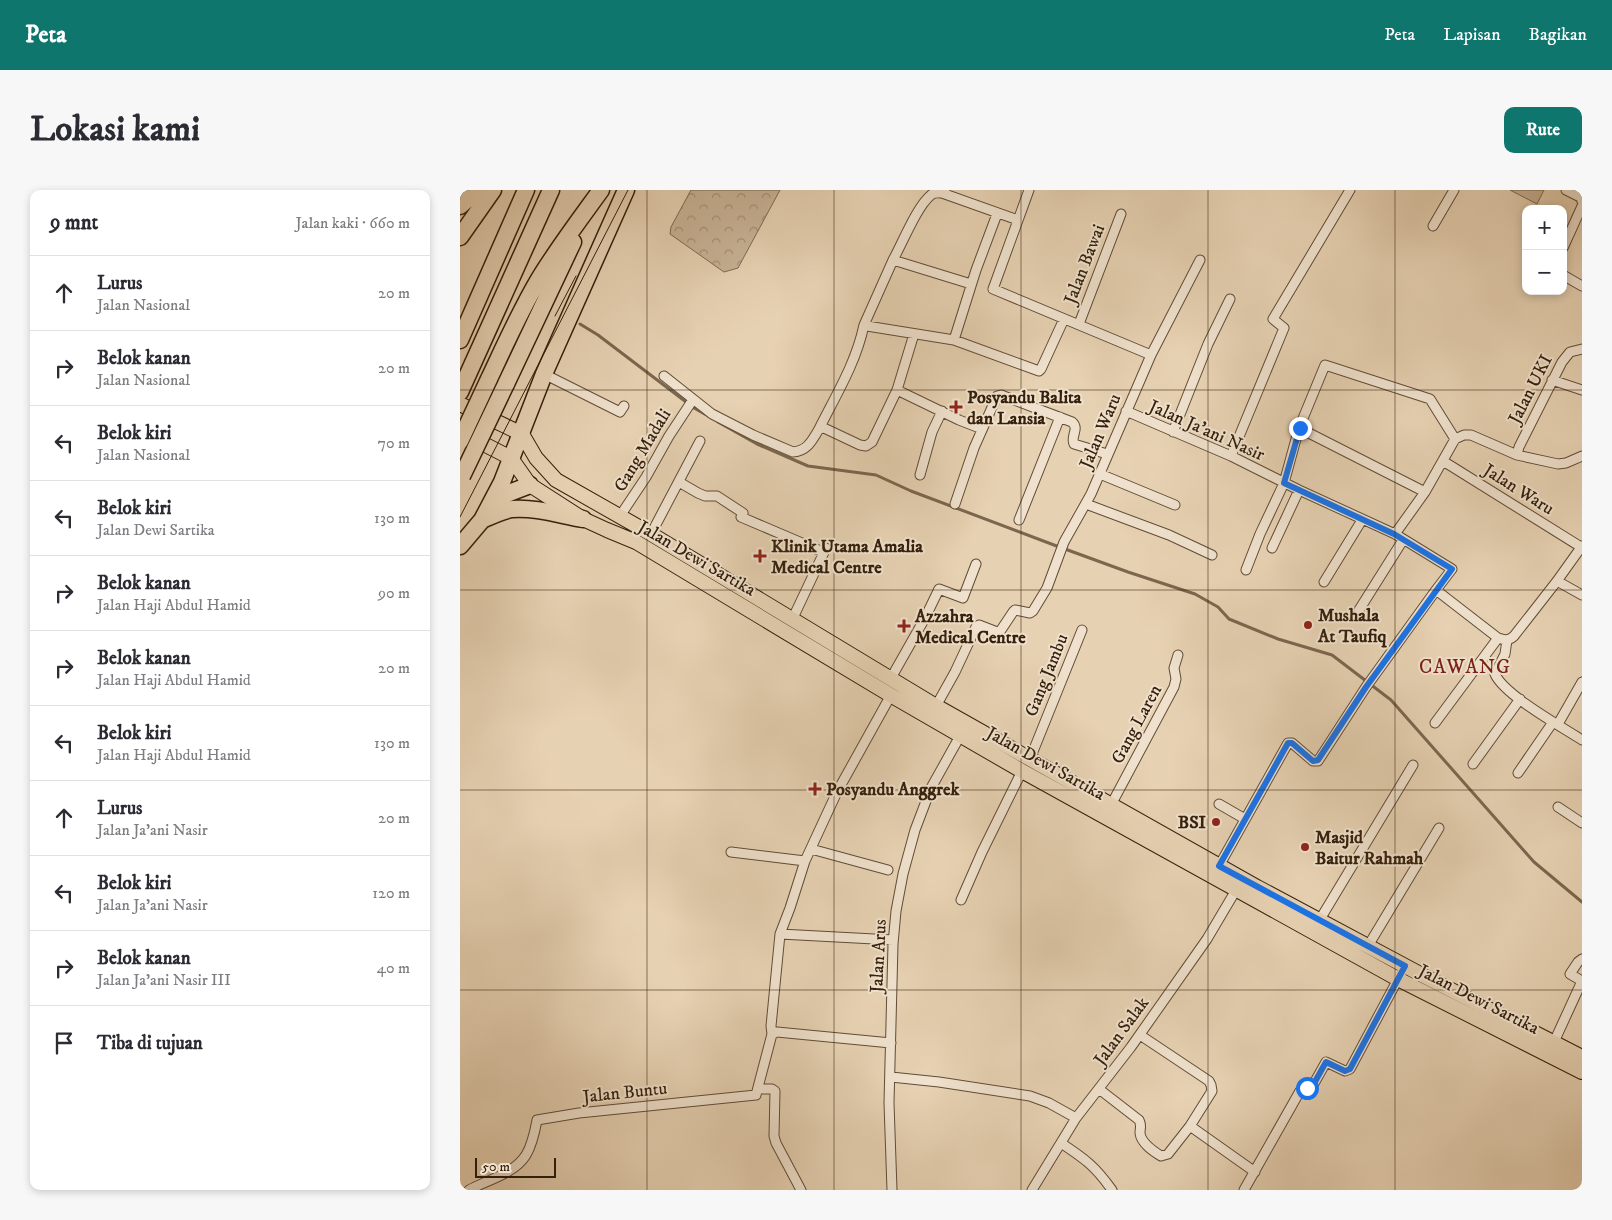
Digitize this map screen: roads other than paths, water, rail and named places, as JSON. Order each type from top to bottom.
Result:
[{"type":"highway","points":[[460,206],[478,190]]},
{"type":"highway","points":[[460,237],[493,190]]},
{"type":"highway","points":[[460,340],[526,190]]},
{"type":"highway","points":[[460,392],[551,190]]},
{"type":"highway","points":[[460,546],[482,520],[502,482],[544,374],[626,190]]},
{"type":"highway","points":[[460,442],[522,310],[539,279],[564,239],[597,196]]},
{"type":"highway","points":[[461,478],[597,196]]},
{"type":"highway","points":[[494,499],[530,484]]},
{"type":"highway","points":[[482,520],[513,509],[532,510],[583,519]]},
{"type":"main road","points":[[460,404],[522,434]]},
{"type":"main road","points":[[460,433],[511,458]]},
{"type":"main road","name":"Jalan Dewi Sartika","points":[[522,434],[536,458],[556,480],[651,534],[936,706],[1219,866],[1405,966],[1582,1057]]},
{"type":"main road","name":"Jalan Dewi Sartika","points":[[511,458],[530,484],[583,519],[636,542],[1022,772],[1398,979],[1582,1072]]},
{"type":"street","points":[[1030,190],[993,289],[1151,355]]},
{"type":"street","points":[[1231,456],[1284,328],[1274,318],[1350,190]]},
{"type":"street","points":[[1433,226],[1454,190]]},
{"type":"street","points":[[1566,190],[1582,200],[1567,238]]},
{"type":"street","points":[[664,376],[712,414],[753,435],[793,452],[799,451],[809,446],[849,372],[864,325],[893,260],[923,204],[934,193],[943,192],[997,214],[1018,220]]},
{"type":"street","points":[[954,340],[971,284],[997,214]]},
{"type":"street","name":"Jalan Bawai","points":[[1079,324],[1121,214]]},
{"type":"street","points":[[893,260],[971,284]]},
{"type":"street","name":"Jalan Waru","points":[[936,706],[955,672],[976,626],[996,632],[1001,630],[1015,610],[1030,613],[1033,611],[1047,588],[1059,552],[1086,504],[1151,355],[1200,260]]},
{"type":"street","points":[[1567,278],[1582,286]]},
{"type":"street","points":[[1174,432],[1208,344],[1230,299]]},
{"type":"street","points":[[864,325],[954,340],[1039,371],[1064,319]]},
{"type":"street","points":[[819,429],[824,428],[860,445],[868,445],[872,442],[897,390],[914,334]]},
{"type":"street","name":"Jalan UKI","points":[[1517,455],[1519,447],[1562,362],[1570,352],[1582,349]]},
{"type":"street","points":[[1246,570],[1260,534],[1284,483],[1300,428],[1325,365],[1430,399],[1455,439]]},
{"type":"street","points":[[544,374],[620,412],[624,406]]},
{"type":"street","points":[[1552,380],[1582,390]]},
{"type":"street","points":[[897,390],[958,420],[982,429]]},
{"type":"street","points":[[955,504],[974,448],[997,396],[1001,395],[1072,422],[1076,430],[1073,439],[1074,444],[1107,454]]},
{"type":"street","name":"Gang Madali","points":[[620,516],[646,477],[690,403]]},
{"type":"street","points":[[920,475],[932,432],[942,411]]},
{"type":"street","name":"Jalan Ja'ani Nasir","points":[[1126,411],[1231,456],[1394,534],[1452,569],[1436,590]]},
{"type":"street","points":[[1019,520],[1060,417]]},
{"type":"street","points":[[1300,428],[1424,492]]},
{"type":"street","points":[[1394,534],[1424,492],[1455,439],[1471,435],[1517,455],[1558,464],[1566,464],[1582,456]]},
{"type":"street","points":[[651,534],[700,441]]},
{"type":"street","name":"Jalan Waru","points":[[1443,462],[1582,546]]},
{"type":"street","points":[[1100,474],[1176,505]]},
{"type":"street","points":[[679,482],[705,496],[717,496],[743,513],[741,517],[825,550],[792,620]]},
{"type":"street","points":[[1272,548],[1299,490]]},
{"type":"street","points":[[1086,504],[1169,535],[1212,554]]},
{"type":"street","points":[[1324,582],[1362,520]]},
{"type":"street","points":[[1359,610],[1403,540]]},
{"type":"street","points":[[1435,723],[1503,639],[1514,636],[1558,581],[1582,546]]},
{"type":"street","points":[[891,678],[939,589],[963,598],[976,564]]},
{"type":"street","points":[[1558,581],[1582,595]]},
{"type":"street","points":[[1219,866],[1288,743],[1292,743],[1313,761],[1318,760],[1366,687],[1436,590],[1503,639],[1505,654],[1496,676],[1502,684],[1520,699],[1582,740]]},
{"type":"street","name":"Gang Jambu","points":[[1030,759],[1082,630]]},
{"type":"street","name":"Gang Laren","points":[[1111,806],[1174,687],[1176,679],[1174,668],[1178,655]]},
{"type":"street","points":[[1518,774],[1556,723],[1582,682]]},
{"type":"street","points":[[801,1190],[774,1136],[775,1091],[772,1089],[759,1089],[769,1039],[772,1034],[771,1026],[780,934],[805,861],[837,792],[891,695]]},
{"type":"street","points":[[1474,764],[1520,699]]},
{"type":"street","name":"Jalan Arus","points":[[892,1190],[889,1103],[893,940],[903,874],[915,830],[931,788],[960,736]]},
{"type":"street","points":[[1319,920],[1414,765]]},
{"type":"street","points":[[961,900],[986,844],[1022,772]]},
{"type":"street","points":[[1219,804],[1245,819]]},
{"type":"street","points":[[1558,807],[1582,823]]},
{"type":"street","points":[[1368,946],[1439,828]]},
{"type":"street","points":[[811,849],[888,870]]},
{"type":"street","points":[[731,852],[805,861]]},
{"type":"street","name":"Jalan Salak","points":[[1032,1190],[1076,1118],[1140,1035],[1207,939],[1236,890]]},
{"type":"street","points":[[780,934],[893,940]]},
{"type":"street","points":[[1554,1042],[1582,981],[1570,974],[1582,959]]},
{"type":"street","points":[[1244,1190],[1300,1091],[1312,1087],[1324,1063],[1328,1062],[1345,1071],[1350,1069],[1405,966]]},
{"type":"street","points":[[772,1034],[777,1032],[891,1043]]},
{"type":"street","points":[[1099,1089],[1139,1120],[1141,1123],[1140,1133],[1142,1139],[1161,1156],[1168,1154],[1190,1126],[1212,1091],[1209,1081],[1140,1035]]},
{"type":"street","points":[[891,1077],[939,1082],[1030,1096],[1049,1103],[1076,1118]]},
{"type":"street","name":"Jalan Buntu","points":[[468,1190],[492,1180],[513,1167],[526,1155],[538,1120],[579,1113],[756,1095],[759,1089]]},
{"type":"street","points":[[1190,1126],[1255,1172]]},
{"type":"street","points":[[1061,1143],[1100,1172],[1112,1190]]},
{"type":"waterway","points":[[580,324],[598,335],[694,408],[710,417]]},
{"type":"waterway","points":[[718,422],[757,444],[808,466],[876,475],[911,491],[1054,545],[1195,594],[1218,607],[1229,619],[1278,639],[1332,655],[1391,700],[1534,862],[1582,902]]},
{"type":"tram line","points":[[460,517],[628,190]]},
{"type":"tram line","points":[[555,316],[576,276]]},
{"type":"place","name":"Posyandu Balita dan Lansia","points":[[956,407]]},
{"type":"place","name":"Klinik Utama Amalia Medical Centre","points":[[760,556]]},
{"type":"place","name":"Mushala At Taufiq","points":[[1308,625]]},
{"type":"place","name":"Azzahra Medical Centre","points":[[904,626]]},
{"type":"place","name":"Posyandu Anggrek","points":[[815,789]]},
{"type":"place","name":"BSI","points":[[1216,822]]},
{"type":"place","name":"Masjid Baitur Rahmah","points":[[1305,847]]},
{"type":"district","name":"CAWANG","points":[[1465,666]]}]
